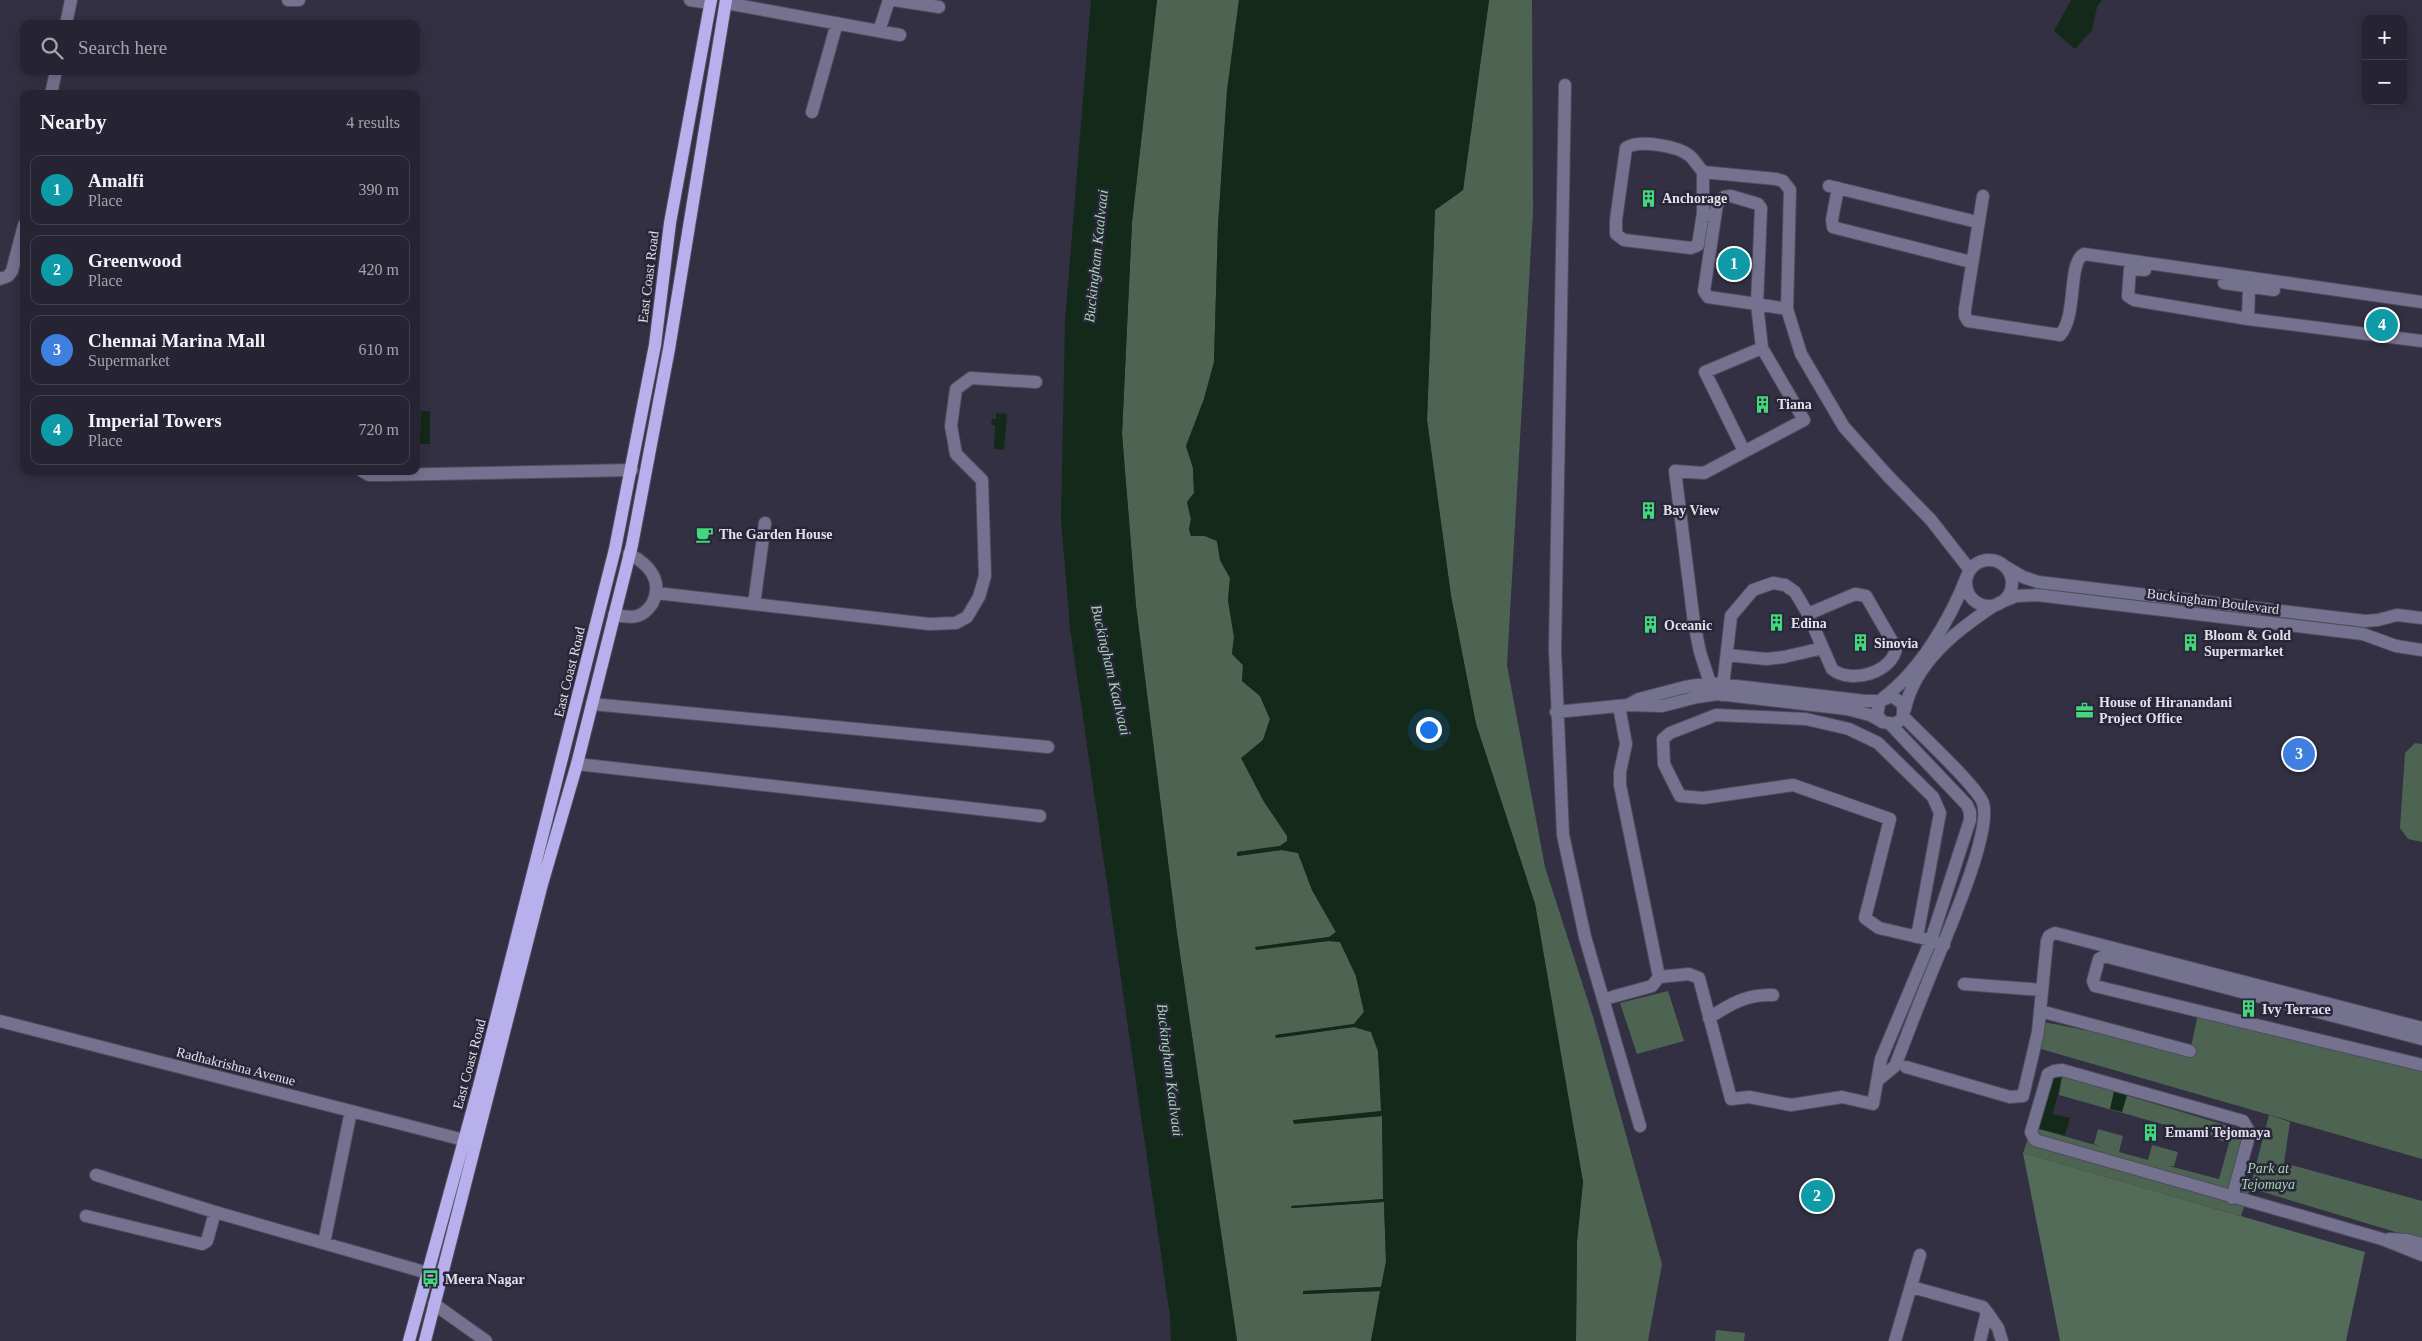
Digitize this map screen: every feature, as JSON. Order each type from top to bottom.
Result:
[{"type":"main road","name":"East Coast Road","points":[[409,1341],[464,1140],[603,597],[632,470],[655,345],[670,223],[711,2]]},
{"type":"main road","name":"East Coast Road","points":[[425,1341],[542,884],[577,764],[629,554],[669,349],[726,2]]},
{"type":"street","points":[[67,20],[71,0]]},
{"type":"street","points":[[288,0],[300,0]]},
{"type":"street","points":[[690,0],[711,2]]},
{"type":"street","points":[[879,31],[888,0]]},
{"type":"street","points":[[894,0],[939,7]]},
{"type":"street","points":[[726,2],[900,35]]},
{"type":"street","points":[[812,112],[838,24]]},
{"type":"street","points":[[52,90],[55,75]]},
{"type":"street","points":[[1565,85],[1554,650],[1563,835],[1585,937],[1640,1126]]},
{"type":"street","points":[[1710,684],[1694,623],[1675,471],[1704,473],[1804,420],[1762,348],[1757,304],[1761,208],[1758,204],[1731,196],[1724,197],[1709,215],[1698,245],[1691,248],[1624,240],[1616,234],[1616,220],[1626,148],[1632,144],[1645,144],[1670,148],[1689,156],[1703,172],[1709,215],[1704,288],[1705,294],[1708,297],[1757,304],[1787,309]]},
{"type":"street","points":[[1612,997],[1652,986],[1659,977],[1688,974],[1699,978],[1730,1099],[1749,1097],[1792,1105],[1842,1097],[1873,1104],[1881,1059],[1931,940],[1970,828],[1970,812],[1967,805],[1886,723],[1876,710],[1882,700],[1904,679],[1930,644],[1954,604],[1968,573],[1931,520],[1844,427],[1801,354],[1787,309],[1790,190],[1787,185],[1776,179],[1703,172]]},
{"type":"street","points":[[1972,262],[1833,227],[1833,187],[1977,222]]},
{"type":"street","points":[[1983,196],[1977,222],[1964,309],[1968,321],[2060,335],[2069,322],[2076,262],[2084,254],[2422,302]]},
{"type":"street","points":[[0,278],[8,276],[12,271],[20,240]]},
{"type":"street","points":[[2422,308],[2249,287],[2130,269],[2128,296],[2134,300],[2248,319],[2422,341]]},
{"type":"street","points":[[2248,319],[2249,287]]},
{"type":"street","points":[[1744,451],[1705,372],[1762,348]]},
{"type":"street","points":[[656,594],[929,624],[956,623],[967,617],[980,596],[984,576],[984,489],[979,475],[963,462],[954,446],[951,426],[954,394],[962,383],[971,378],[1036,382]]},
{"type":"street","points":[[420,473],[632,470]]},
{"type":"street","points":[[754,604],[765,523]]},
{"type":"street","points":[[614,616],[636,616],[643,614],[649,609],[656,594],[656,580],[653,573],[641,560],[629,554]]},
{"type":"street","name":"Buckingham Boulevard","points":[[2422,618],[2397,615],[2371,621],[2038,582],[2023,577],[1989,559],[1978,562],[1968,573],[1967,590],[1974,600],[1984,605],[1998,604],[2016,596],[2030,595],[2369,635],[2396,646],[2422,650]]},
{"type":"street","name":"Buckingham Boulevard","points":[[1904,713],[1911,686],[1931,659],[1954,636],[2006,598],[2012,588],[2012,577],[2006,567]]},
{"type":"street","points":[[1722,689],[1731,616],[1753,590],[1773,583],[1785,585],[1795,592],[1808,614],[1836,672],[1856,676],[1886,667],[1894,656],[1896,648],[1866,596],[1855,594],[1808,614]]},
{"type":"street","points":[[2214,616],[2216,603]]},
{"type":"street","points":[[2369,635],[2371,621]]},
{"type":"street","points":[[1727,655],[1766,659],[1823,648]]},
{"type":"street","points":[[1624,706],[1639,699],[1685,687],[1710,684],[1722,689],[1848,709],[1870,715],[1886,723],[1900,721],[1904,713]]},
{"type":"street","points":[[1556,712],[1624,706],[1655,706],[1703,696],[1722,689],[1882,700],[1897,698],[1904,713],[1981,798],[1984,814],[1974,860],[1944,946],[1895,1066],[1878,1079]]},
{"type":"street","points":[[592,704],[1048,747]]},
{"type":"street","points":[[1624,706],[1626,744],[1620,772],[1620,786],[1659,977]]},
{"type":"street","points":[[1917,937],[1940,813],[1933,797],[1878,743],[1849,729],[1806,719],[1716,715],[1670,734],[1664,739],[1664,764],[1680,796],[1704,798],[1793,785],[1890,819],[1865,918],[1879,928],[1917,937],[1931,940],[1944,946]]},
{"type":"street","points":[[1920,757],[1933,747]]},
{"type":"street","points":[[577,764],[1040,816]]},
{"type":"street","points":[[1906,1067],[2010,1097],[2020,1098],[2026,1090],[2040,1011],[2047,941],[2050,934],[2055,933],[2422,1028]]},
{"type":"street","points":[[2422,1038],[2104,956],[2099,959],[2093,981],[2095,986],[2099,988],[2422,1065]]},
{"type":"street","points":[[1964,984],[2042,990]]},
{"type":"street","points":[[1709,1018],[1742,999],[1756,994],[1773,995]]},
{"type":"street","points":[[2040,1011],[2190,1051]]},
{"type":"street","name":"Radhakrishna Avenue","points":[[0,1021],[464,1140]]},
{"type":"street","points":[[2232,1198],[2249,1136],[2249,1131],[2243,1122],[2062,1070],[2048,1074],[2031,1132],[2034,1140],[2232,1198],[2382,1239],[2422,1255]]},
{"type":"street","points":[[324,1243],[351,1112]]},
{"type":"street","points":[[96,1175],[215,1212],[428,1273]]},
{"type":"street","points":[[86,1216],[202,1244],[207,1241],[215,1212]]},
{"type":"street","points":[[2382,1239],[2407,1240],[2422,1244]]},
{"type":"street","points":[[1895,1341],[1920,1255]]},
{"type":"street","points":[[1912,1287],[1983,1307],[1998,1328],[2002,1341]]},
{"type":"street","points":[[434,1304],[486,1341]]},
{"type":"street","points":[[1980,1341],[1988,1312]]},
{"type":"green space","points":[[1157,0],[1239,0],[1227,91],[1218,225],[1214,362],[1204,399],[1186,446],[1193,468],[1194,493],[1187,502],[1191,519],[1189,529],[1191,536],[1205,536],[1217,541],[1220,560],[1230,578],[1228,600],[1234,637],[1232,654],[1243,665],[1242,681],[1260,696],[1270,719],[1263,740],[1249,752],[1255,785],[1287,836],[1287,841],[1280,846],[1237,852],[1237,856],[1282,850],[1298,853],[1312,890],[1336,932],[1329,937],[1256,947],[1329,941],[1340,942],[1356,976],[1364,1012],[1354,1024],[1276,1035],[1276,1038],[1354,1027],[1371,1032],[1378,1051],[1382,1111],[1293,1121],[1294,1123],[1382,1116],[1384,1199],[1292,1206],[1291,1208],[1384,1202],[1386,1262],[1381,1287],[1303,1291],[1303,1294],[1381,1291],[1371,1341],[1237,1341],[1177,934],[1136,606],[1122,434],[1132,222]]},
{"type":"green space","points":[[1489,0],[1532,0],[1533,212],[1507,665],[1545,867],[1594,1020],[1662,1264],[1648,1341],[1576,1341],[1577,1241],[1583,1182],[1535,904],[1476,724],[1451,596],[1427,420],[1435,210],[1463,190]]},
{"type":"green space","points":[[2415,743],[2422,744],[2422,842],[2408,839],[2400,828],[2405,753]]},
{"type":"green space","points":[[1668,991],[1684,1041],[1637,1054],[1620,1003]]},
{"type":"green space","points":[[2198,1014],[2422,1070],[2422,1159],[2041,1049],[2039,1021],[2190,1051]]},
{"type":"green space","points":[[2062,1076],[2245,1131],[2232,1183],[2250,1188],[2241,1216],[2023,1153],[2032,1127],[2102,1147],[2094,1144],[2098,1129],[2123,1136],[2119,1152],[2148,1160],[2152,1145],[2178,1152],[2174,1166],[2169,1166],[2219,1179],[2229,1143],[2059,1095]]},
{"type":"green space","name":"Park at Tejomaya","points":[[2269,1115],[2290,1122],[2284,1163],[2422,1201],[2422,1240],[2250,1188]]},
{"type":"green space","points":[[1716,1330],[1745,1333],[1744,1341],[1715,1341]]},
{"type":"shaded area","points":[[2023,1153],[2365,1252],[2346,1341],[2060,1341]]},
{"type":"water","name":"Buckingham Kaalvaai","points":[[1091,0],[1157,0],[1132,222],[1122,434],[1136,606],[1177,934],[1237,1341],[1171,1341],[1170,1316],[1070,628],[1061,519],[1065,322]]},
{"type":"water","points":[[1239,0],[1489,0],[1463,190],[1435,210],[1427,420],[1451,596],[1476,724],[1535,904],[1583,1182],[1577,1241],[1576,1341],[1371,1341],[1380,1291],[1303,1294],[1303,1291],[1381,1287],[1386,1262],[1384,1202],[1292,1208],[1291,1206],[1383,1199],[1382,1116],[1294,1124],[1293,1120],[1381,1111],[1378,1051],[1371,1032],[1354,1027],[1276,1038],[1275,1035],[1354,1024],[1364,1012],[1356,976],[1340,942],[1329,941],[1256,950],[1255,947],[1329,937],[1336,932],[1312,890],[1298,853],[1282,850],[1237,856],[1237,852],[1280,846],[1287,841],[1287,836],[1264,802],[1241,758],[1263,740],[1270,719],[1260,696],[1242,681],[1243,665],[1232,654],[1234,637],[1228,600],[1230,578],[1220,560],[1217,541],[1205,536],[1191,536],[1189,529],[1191,519],[1187,502],[1194,493],[1193,468],[1186,446],[1204,399],[1214,362],[1218,225],[1227,91]]},
{"type":"water","points":[[2071,0],[2102,0],[2097,7],[2092,30],[2075,49],[2054,31]]},
{"type":"water","points":[[421,411],[430,411],[430,444],[420,444]]},
{"type":"water","points":[[996,413],[1007,414],[1004,450],[994,449],[995,425],[991,425],[992,419],[996,419]]},
{"type":"water","points":[[2050,1073],[2062,1076],[2053,1114],[2070,1118],[2065,1135],[2032,1127]]},
{"type":"water","points":[[2114,1091],[2127,1095],[2122,1112],[2110,1109]]},
{"type":"place","name":"Anchorage","points":[[1648,198]]},
{"type":"place","name":"Amalfi","points":[[1734,264]]},
{"type":"place","name":"Imperial Towers","points":[[2382,325]]},
{"type":"place","name":"Tiana","points":[[1763,404]]},
{"type":"place","name":"Bay View","points":[[1649,510]]},
{"type":"place","name":"The Garden House","points":[[705,534]]},
{"type":"place","name":"Edina","points":[[1777,623]]},
{"type":"place","name":"Oceanic","points":[[1650,625]]},
{"type":"place","name":"Sinovia","points":[[1860,643]]},
{"type":"place","name":"Bloom & Gold Supermarket","points":[[2190,643]]},
{"type":"place","name":"House of Hiranandani Project Office","points":[[2085,710]]},
{"type":"place","name":"Chennai Marina Mall","points":[[2299,754]]},
{"type":"place","name":"Ivy Terrace","points":[[2248,1009]]},
{"type":"place","name":"Emami Tejomaya","points":[[2151,1132]]},
{"type":"place","name":"Greenwood","points":[[1817,1196]]},
{"type":"place","name":"Meera Nagar","points":[[431,1279]]}]
